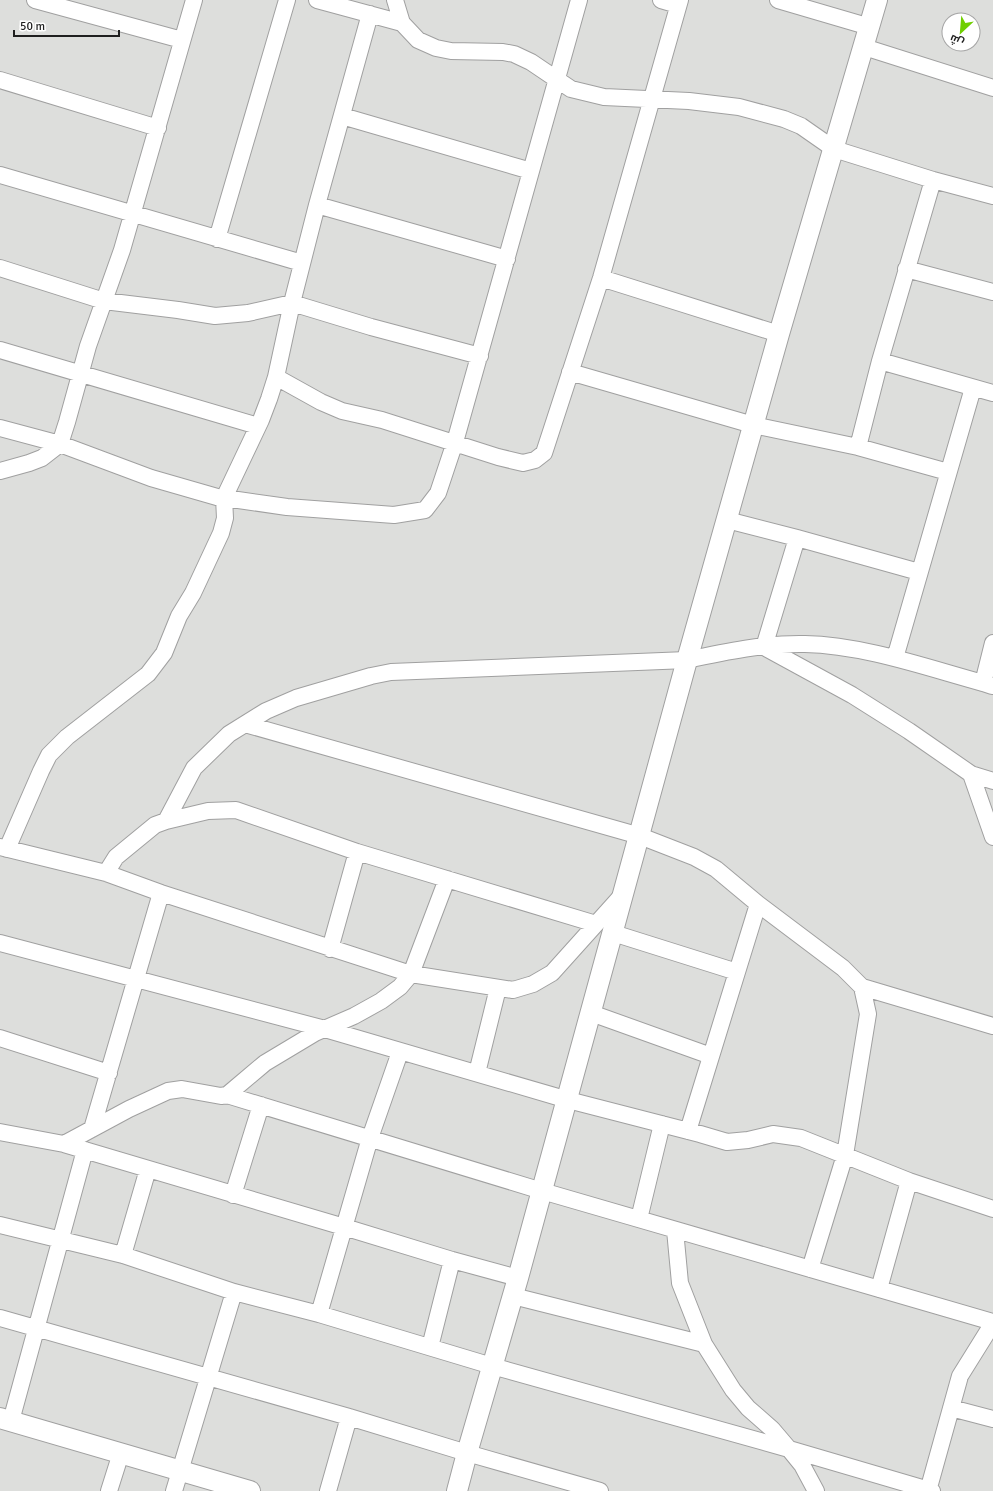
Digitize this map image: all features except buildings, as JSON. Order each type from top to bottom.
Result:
[{"type":"street","points":[[34,0],[87,7],[182,40]]},
{"type":"street","points":[[0,470],[29,463],[42,458],[60,444],[88,346],[122,250],[133,214],[194,0]]},
{"type":"street","points":[[217,239],[287,0]]},
{"type":"street","points":[[317,0],[402,23]]},
{"type":"street","points":[[395,0],[402,23],[418,40],[436,48],[451,51],[503,52],[514,54],[531,62],[572,89],[604,97],[689,101],[739,108],[784,119],[801,126],[834,149],[933,180],[993,196]]},
{"type":"street","points":[[0,428],[60,444],[150,478],[224,498],[287,507],[394,514],[425,510],[438,493],[455,442],[579,0]]},
{"type":"street","points":[[276,377],[321,402],[342,411],[382,420],[455,442],[498,457],[523,463],[535,460],[544,453],[600,278],[679,2],[661,0]]},
{"type":"street","points":[[778,0],[870,27]]},
{"type":"street","points":[[457,1491],[568,1100],[687,660],[753,425],[877,0]]},
{"type":"street","points":[[370,14],[302,263],[276,377],[258,426],[224,498],[224,526],[193,593],[179,616],[164,653],[148,674],[67,737],[49,755],[4,848],[106,873],[161,893],[411,974],[513,990],[532,984],[552,973],[624,893]]},
{"type":"street","points":[[864,47],[993,88]]},
{"type":"street","points":[[0,80],[158,128]]},
{"type":"street","points":[[342,116],[531,171]]},
{"type":"street","points":[[0,175],[302,263]]},
{"type":"street","points":[[858,447],[880,361],[933,180]]},
{"type":"street","points":[[317,206],[507,259]]},
{"type":"street","points":[[0,268],[104,301],[215,316],[248,313],[292,303],[371,327],[480,356]]},
{"type":"street","points":[[906,269],[993,292]]},
{"type":"street","points":[[600,278],[779,334]]},
{"type":"street","points":[[0,350],[258,426]]},
{"type":"street","points":[[880,361],[993,393]]},
{"type":"street","points":[[570,372],[753,425],[858,447],[948,472]]},
{"type":"street","points":[[895,658],[973,388]]},
{"type":"street","points":[[727,520],[919,572]]},
{"type":"street","points":[[764,647],[797,538]]},
{"type":"street","points":[[166,821],[194,768],[229,734],[266,711],[296,698],[371,676],[391,672],[687,660],[721,652],[804,644],[836,646],[895,658],[988,685],[993,643]]},
{"type":"street","points":[[764,647],[852,695],[909,731],[970,774],[993,781]]},
{"type":"street","points":[[245,724],[640,836],[694,857],[716,869],[758,904],[843,968],[862,987],[993,1026]]},
{"type":"street","points":[[970,774],[993,837]]},
{"type":"street","points":[[106,873],[116,857],[155,825],[208,811],[236,810],[357,852],[596,924]]},
{"type":"street","points":[[330,948],[357,852]]},
{"type":"street","points":[[227,1095],[265,1063],[315,1033],[354,1016],[381,1001],[400,987],[411,974],[447,878]]},
{"type":"street","points":[[92,1129],[161,893]]},
{"type":"street","points":[[688,1131],[758,904]]},
{"type":"street","points":[[613,933],[737,972]]},
{"type":"street","points":[[0,943],[325,1029],[568,1100],[727,1142],[748,1140],[773,1134],[801,1138],[909,1181],[993,1209]]},
{"type":"street","points":[[810,1269],[845,1155],[868,1014],[862,987]]},
{"type":"street","points":[[476,1073],[498,988]]},
{"type":"street","points":[[591,1013],[711,1056]]},
{"type":"street","points":[[0,1038],[109,1073]]},
{"type":"street","points":[[319,1314],[370,1138],[400,1052]]},
{"type":"street","points":[[0,1225],[123,1255],[234,1292],[319,1314],[492,1366],[789,1449],[929,1491],[960,1376],[993,1323],[542,1191],[227,1095],[221,1096],[182,1089],[168,1091],[64,1144]]},
{"type":"street","points":[[233,1195],[261,1105]]},
{"type":"street","points":[[639,1219],[662,1124]]},
{"type":"street","points":[[0,1132],[64,1144],[344,1227],[452,1260],[516,1287],[704,1344]]},
{"type":"street","points":[[85,1150],[36,1328],[5,1420],[250,1491]]},
{"type":"street","points":[[123,1255],[148,1169]]},
{"type":"street","points":[[879,1289],[909,1181]]},
{"type":"street","points":[[675,1230],[680,1283],[704,1344],[733,1390],[748,1408],[772,1429],[789,1449],[802,1465],[816,1491]]},
{"type":"street","points":[[430,1347],[452,1260]]},
{"type":"street","points":[[174,1491],[234,1292]]},
{"type":"street","points":[[0,1318],[350,1417],[467,1453],[600,1491]]},
{"type":"street","points":[[951,1408],[993,1419]]},
{"type":"street","points":[[328,1491],[350,1417]]},
{"type":"street","points":[[109,1491],[121,1453]]},
{"type":"shaded area","points":[[0,0],[993,0],[993,1491],[0,1491]]}]
